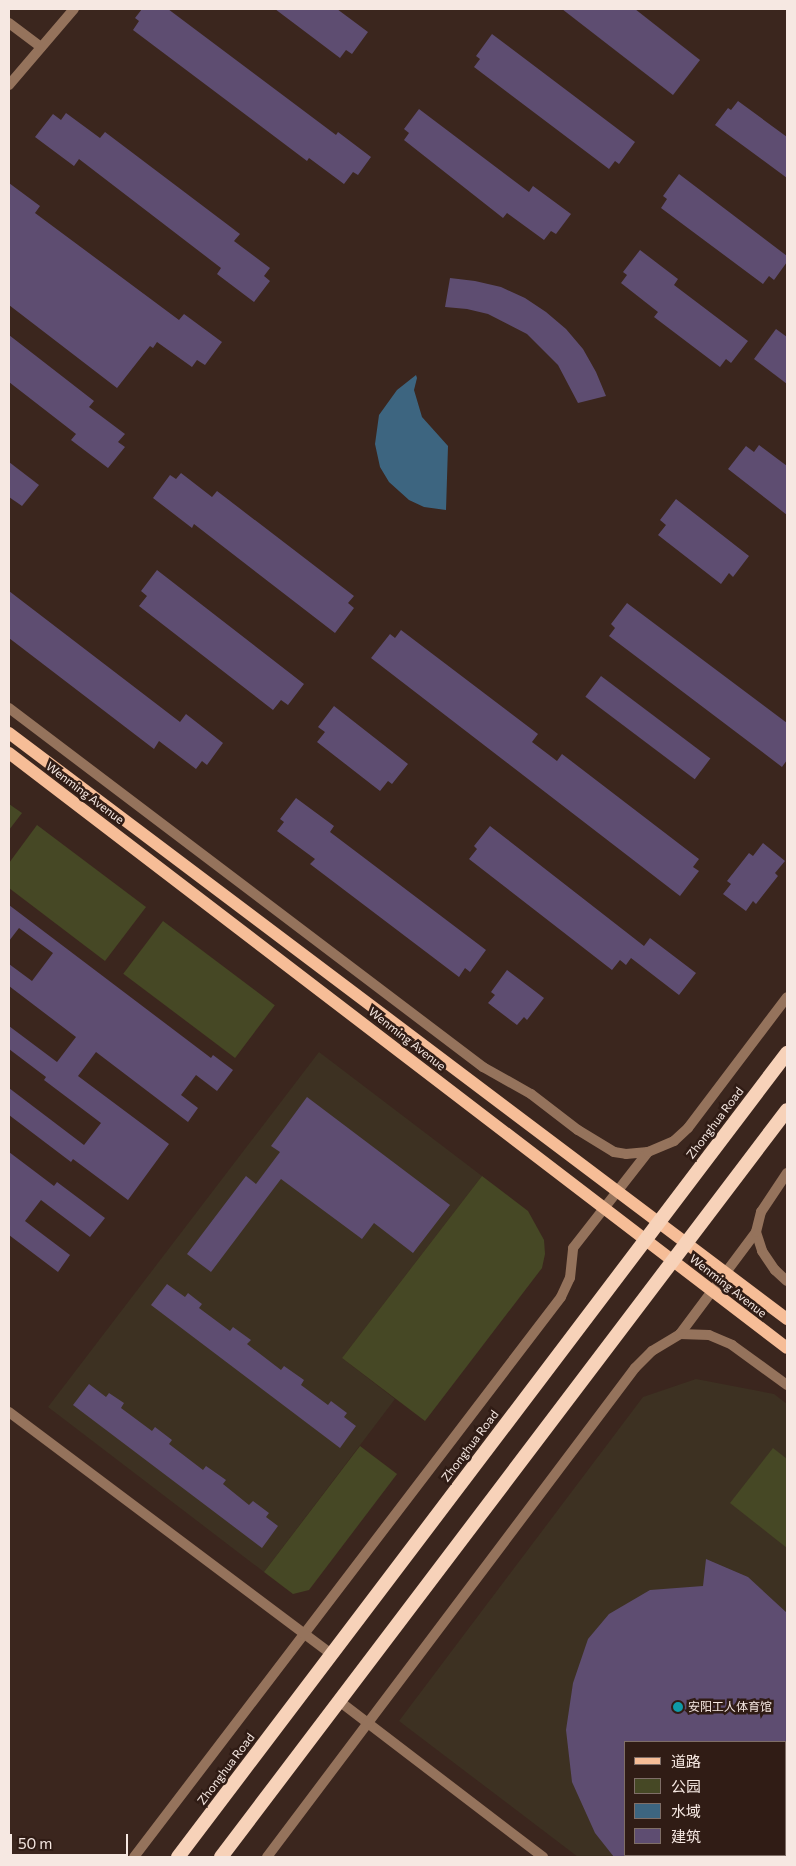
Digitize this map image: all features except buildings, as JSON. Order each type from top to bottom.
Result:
[{"type":"highway","name":"Zhonghua Road","points":[[178,1857],[787,1053]]},
{"type":"highway","points":[[220,1857],[787,1110]]},
{"type":"main road","name":"Wenming Avenue","points":[[9,733],[787,1319]]},
{"type":"main road","name":"Wenming Avenue","points":[[9,753],[787,1348]]},
{"type":"street","points":[[9,85],[74,9]]},
{"type":"street","points":[[9,23],[41,48]]},
{"type":"street","points":[[9,708],[483,1067],[532,1094],[578,1130],[614,1152],[626,1154],[648,1152],[674,1142],[688,1128],[787,997]]},
{"type":"street","points":[[134,1857],[561,1297],[570,1278],[573,1248],[648,1152]]},
{"type":"street","points":[[267,1857],[635,1368],[652,1351],[680,1334],[756,1232],[761,1212],[787,1173]]},
{"type":"street","points":[[756,1232],[762,1251],[774,1270],[787,1281]]},
{"type":"street","points":[[680,1334],[709,1336],[732,1345],[787,1385]]},
{"type":"street","points":[[9,1412],[331,1654]]},
{"type":"street","points":[[339,1700],[543,1857]]},
{"type":"shaded area","points":[[319,1052],[482,1176],[342,1358],[395,1399],[264,1572],[48,1407]]},
{"type":"shaded area","points":[[696,1379],[774,1394],[787,1404],[787,1857],[578,1857],[399,1721],[643,1397]]},
{"type":"green space","points":[[9,804],[22,813],[9,830]]},
{"type":"green space","points":[[37,825],[146,907],[105,961],[9,888],[9,863]]},
{"type":"green space","points":[[163,921],[275,1005],[235,1058],[123,974]]},
{"type":"green space","points":[[482,1176],[528,1211],[544,1240],[545,1254],[542,1268],[425,1421],[342,1358]]},
{"type":"green space","points":[[360,1446],[397,1474],[309,1590],[293,1594],[264,1572]]},
{"type":"green space","points":[[773,1448],[787,1459],[787,1548],[730,1503]]},
{"type":"water","points":[[416,375],[414,390],[422,417],[448,446],[446,510],[424,507],[409,500],[389,482],[380,467],[375,444],[379,415],[397,390]]},
{"type":"place","name":"安阳工人体育馆","points":[[678,1707]]}]
